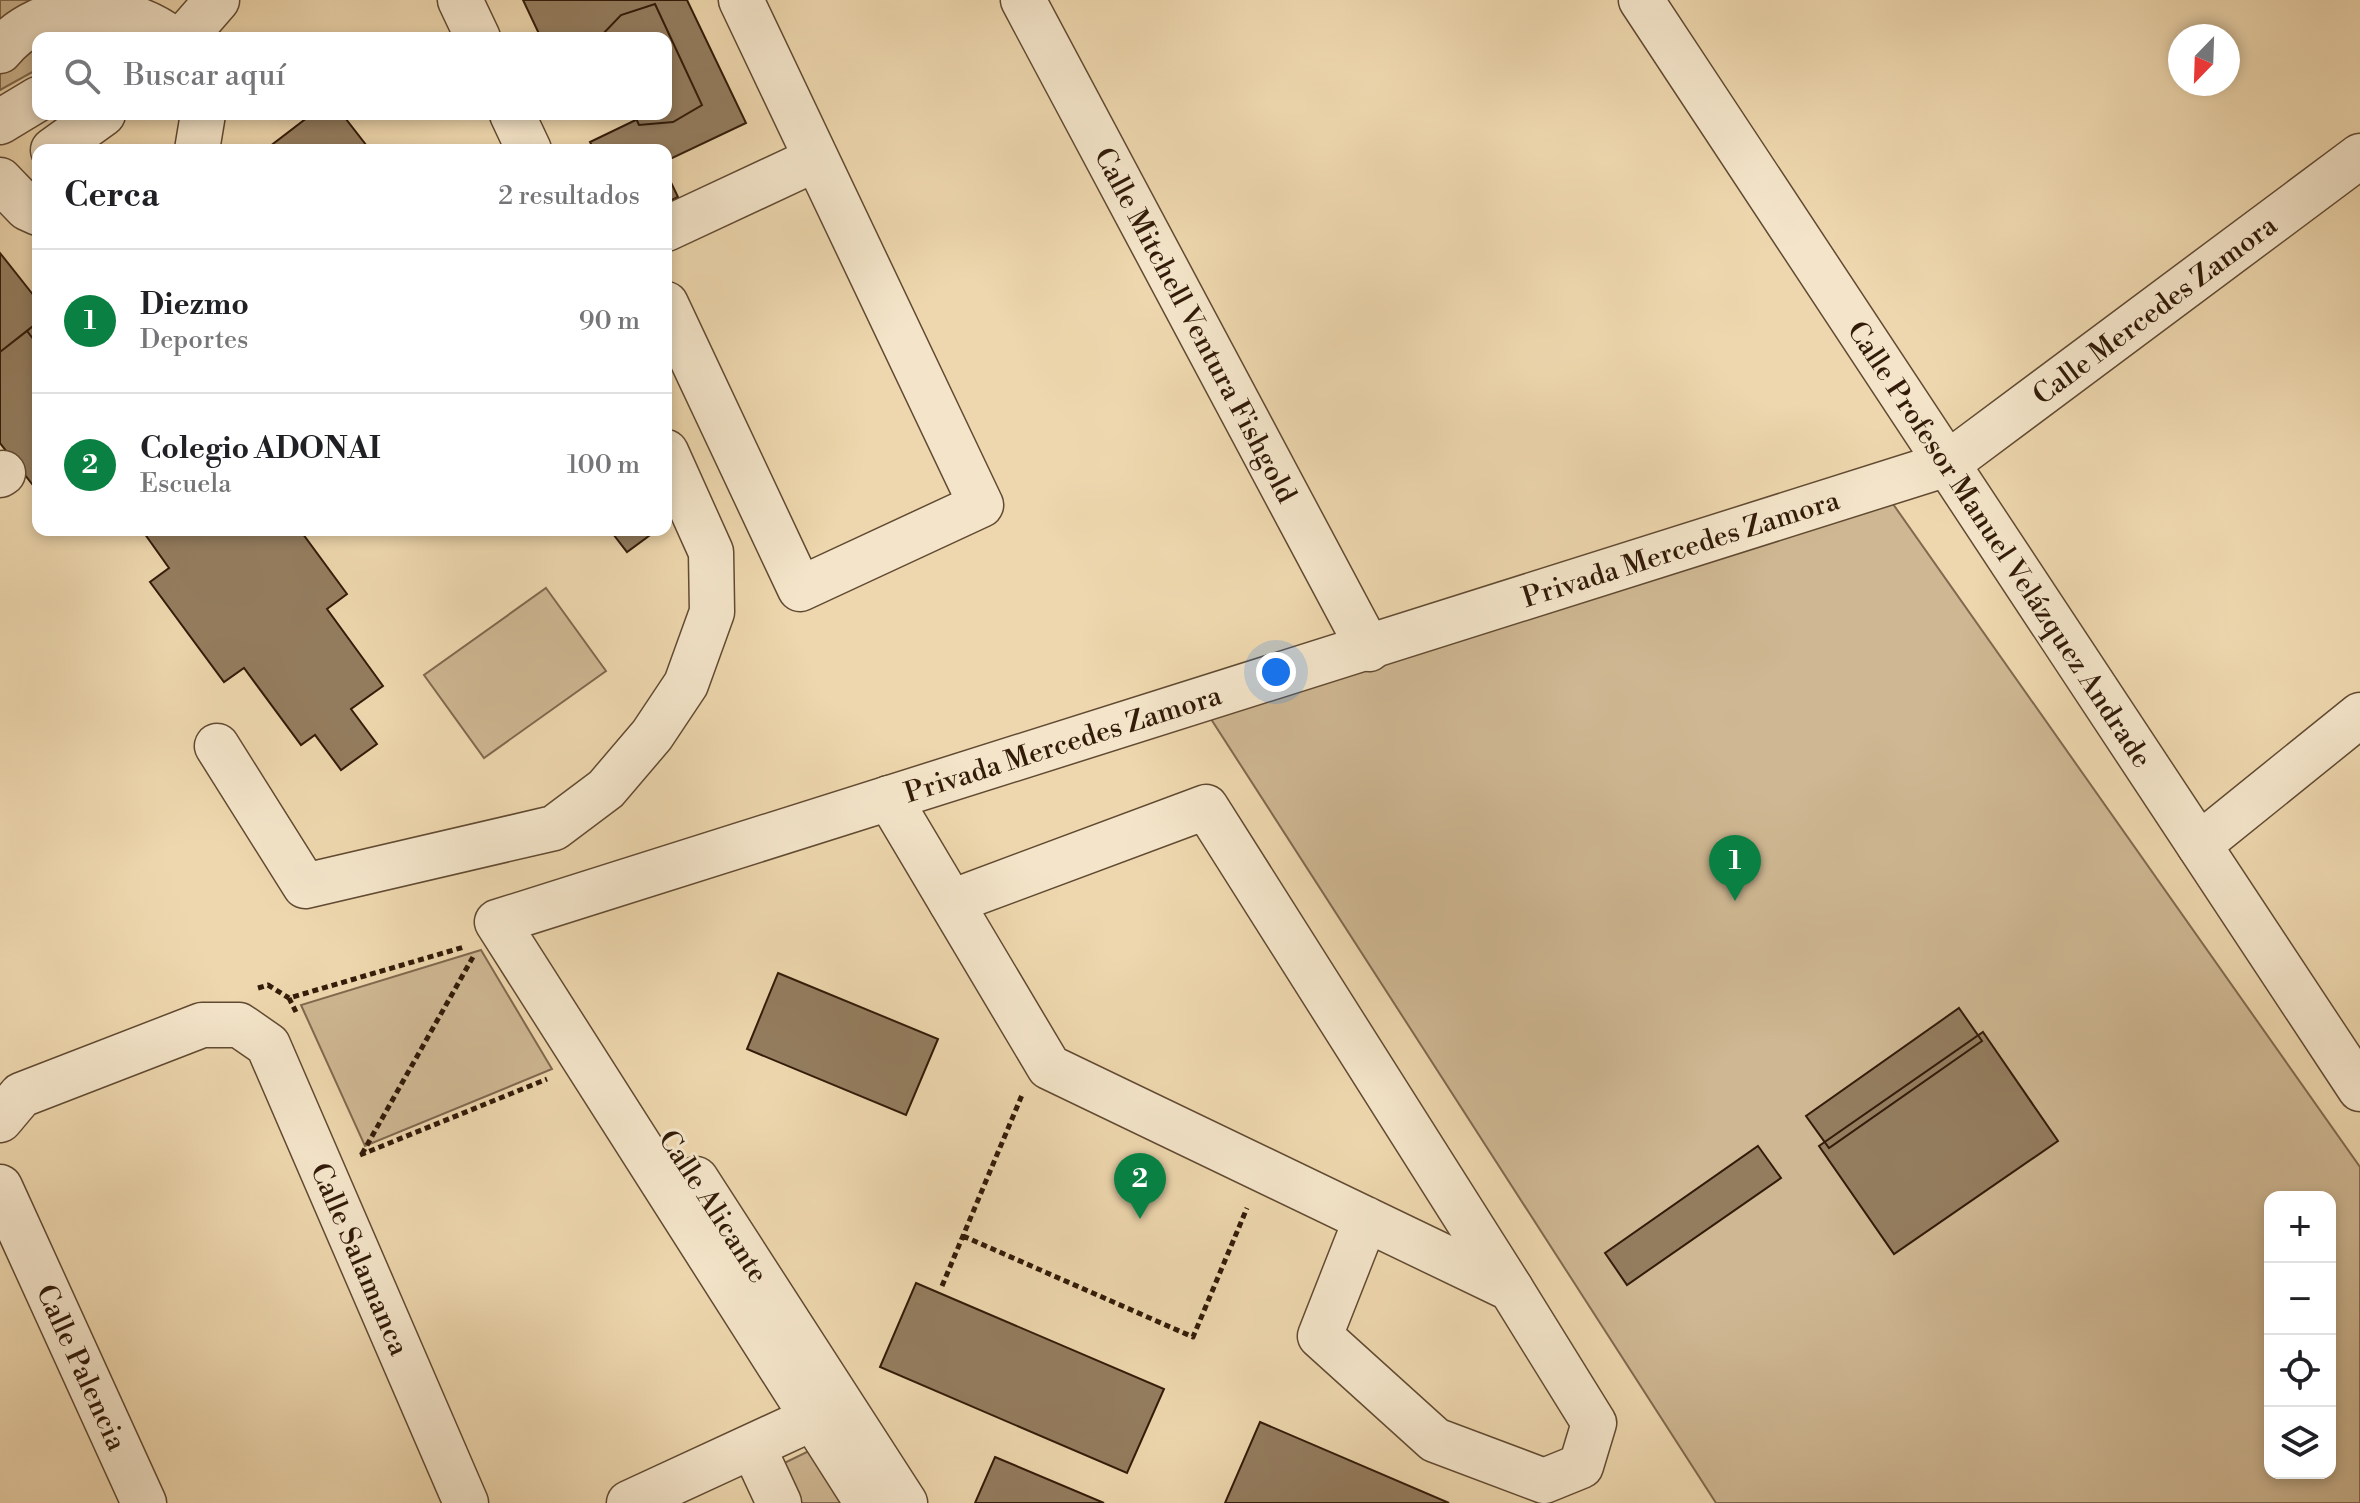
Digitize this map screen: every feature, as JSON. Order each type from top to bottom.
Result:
[{"type":"street","points":[[189,32],[217,0]]},
{"type":"street","points":[[460,0],[475,32]]},
{"type":"street","points":[[672,317],[800,589],[981,505],[741,0]]},
{"type":"street","name":"Calle Mitchell Ventura Fishgold","points":[[1023,0],[1369,649]]},
{"type":"street","name":"Calle Profesor Manuel Velázquez Andrade","points":[[1641,0],[2360,1089]]},
{"type":"street","points":[[0,51],[11,36],[40,16],[73,5],[108,5],[146,23]]},
{"type":"street","points":[[0,122],[32,103]]},
{"type":"street","points":[[61,144],[95,120]]},
{"type":"street","points":[[198,144],[202,120]]},
{"type":"street","points":[[515,120],[526,144]]},
{"type":"street","name":"Calle Mercedes Zamora","points":[[1947,464],[2360,156]]},
{"type":"street","points":[[672,226],[816,159]]},
{"type":"street","points":[[32,164],[1,182],[32,210]]},
{"type":"street","name":"Privada Mercedes Zamora","points":[[494,933],[555,904],[1947,464]]},
{"type":"street","points":[[217,746],[305,886],[554,828],[606,789],[652,735],[686,684],[712,612],[711,552],[672,465]]},
{"type":"street","points":[[2199,845],[2360,715]]},
{"type":"street","points":[[889,798],[1049,1067],[1511,1289]]},
{"type":"street","points":[[951,902],[1206,807],[1594,1423],[1581,1466],[1544,1481],[1435,1440],[1320,1336],[1366,1219]]},
{"type":"street","name":"Calle Alicante","points":[[555,904],[547,947],[827,1412],[867,1503]]},
{"type":"street","name":"Calle Alicante","points":[[494,933],[827,1412],[905,1503]]},
{"type":"street","name":"Calle Salamanca","points":[[0,1120],[21,1095],[202,1025],[239,1025],[268,1045],[342,1163],[466,1503]]},
{"type":"street","name":"Calle Palencia","points":[[0,1187],[144,1503]]},
{"type":"street","points":[[629,1503],[827,1412]]},
{"type":"street","points":[[753,1447],[779,1503]]},
{"type":"path","points":[[302,1026],[289,998],[494,933]]},
{"type":"path","points":[[342,1163],[494,933]]},
{"type":"path","points":[[942,1286],[1040,1052]]},
{"type":"path","points":[[342,1163],[586,1062]]},
{"type":"path","points":[[342,1163],[355,1140]]},
{"type":"path","points":[[963,1236],[1193,1337],[1263,1170]]},
{"type":"shaded area","points":[[0,0],[117,0],[99,21],[84,32],[32,32],[32,72],[0,90]]},
{"type":"shaded area","points":[[1873,503],[1893,504],[2360,1167],[2360,1503],[1716,1503],[1211,719]]},
{"type":"shaded area","points":[[546,588],[606,671],[484,758],[424,675]]},
{"type":"shaded area","points":[[481,950],[552,1069],[365,1146],[301,1005]]},
{"type":"shaded area","points":[[813,1449],[844,1503],[795,1503],[778,1466]]},
{"type":"building","points":[[523,0],[687,0],[746,123],[672,158],[672,144],[591,144],[636,120],[672,120],[672,32],[538,32]]},
{"type":"building","points":[[655,4],[668,32],[605,32],[621,15]]},
{"type":"building","points":[[672,41],[702,105],[673,122],[639,125],[637,120],[672,120]]},
{"type":"building","points":[[304,120],[347,120],[365,144],[273,144]]},
{"type":"building","points":[[672,184],[678,197],[672,200]]},
{"type":"building","points":[[0,253],[32,293],[32,327],[0,352]]},
{"type":"building","points":[[27,331],[32,337],[32,484],[0,443],[0,352]]},
{"type":"building","points":[[146,536],[304,536],[347,594],[327,609],[383,686],[351,709],[377,744],[341,770],[315,735],[301,745],[244,668],[224,682],[150,582],[169,568]]},
{"type":"building","points":[[615,536],[649,536],[627,552]]},
{"type":"building","points":[[778,973],[938,1039],[906,1115],[747,1049]]},
{"type":"building","points":[[1959,1008],[1982,1041],[1829,1148],[1806,1116]]},
{"type":"building","points":[[1983,1032],[2058,1141],[1894,1254],[1819,1146]]},
{"type":"building","points":[[1758,1146],[1781,1178],[1627,1285],[1605,1253]]},
{"type":"building","points":[[916,1283],[1164,1389],[1127,1473],[880,1367]]},
{"type":"building","points":[[1260,1422],[1449,1503],[1225,1503]]},
{"type":"building","points":[[995,1457],[1104,1503],[975,1503]]},
{"type":"place","name":"Diezmo","points":[[1735,901]]},
{"type":"place","name":"Colegio ADONAI","points":[[1140,1219]]}]
